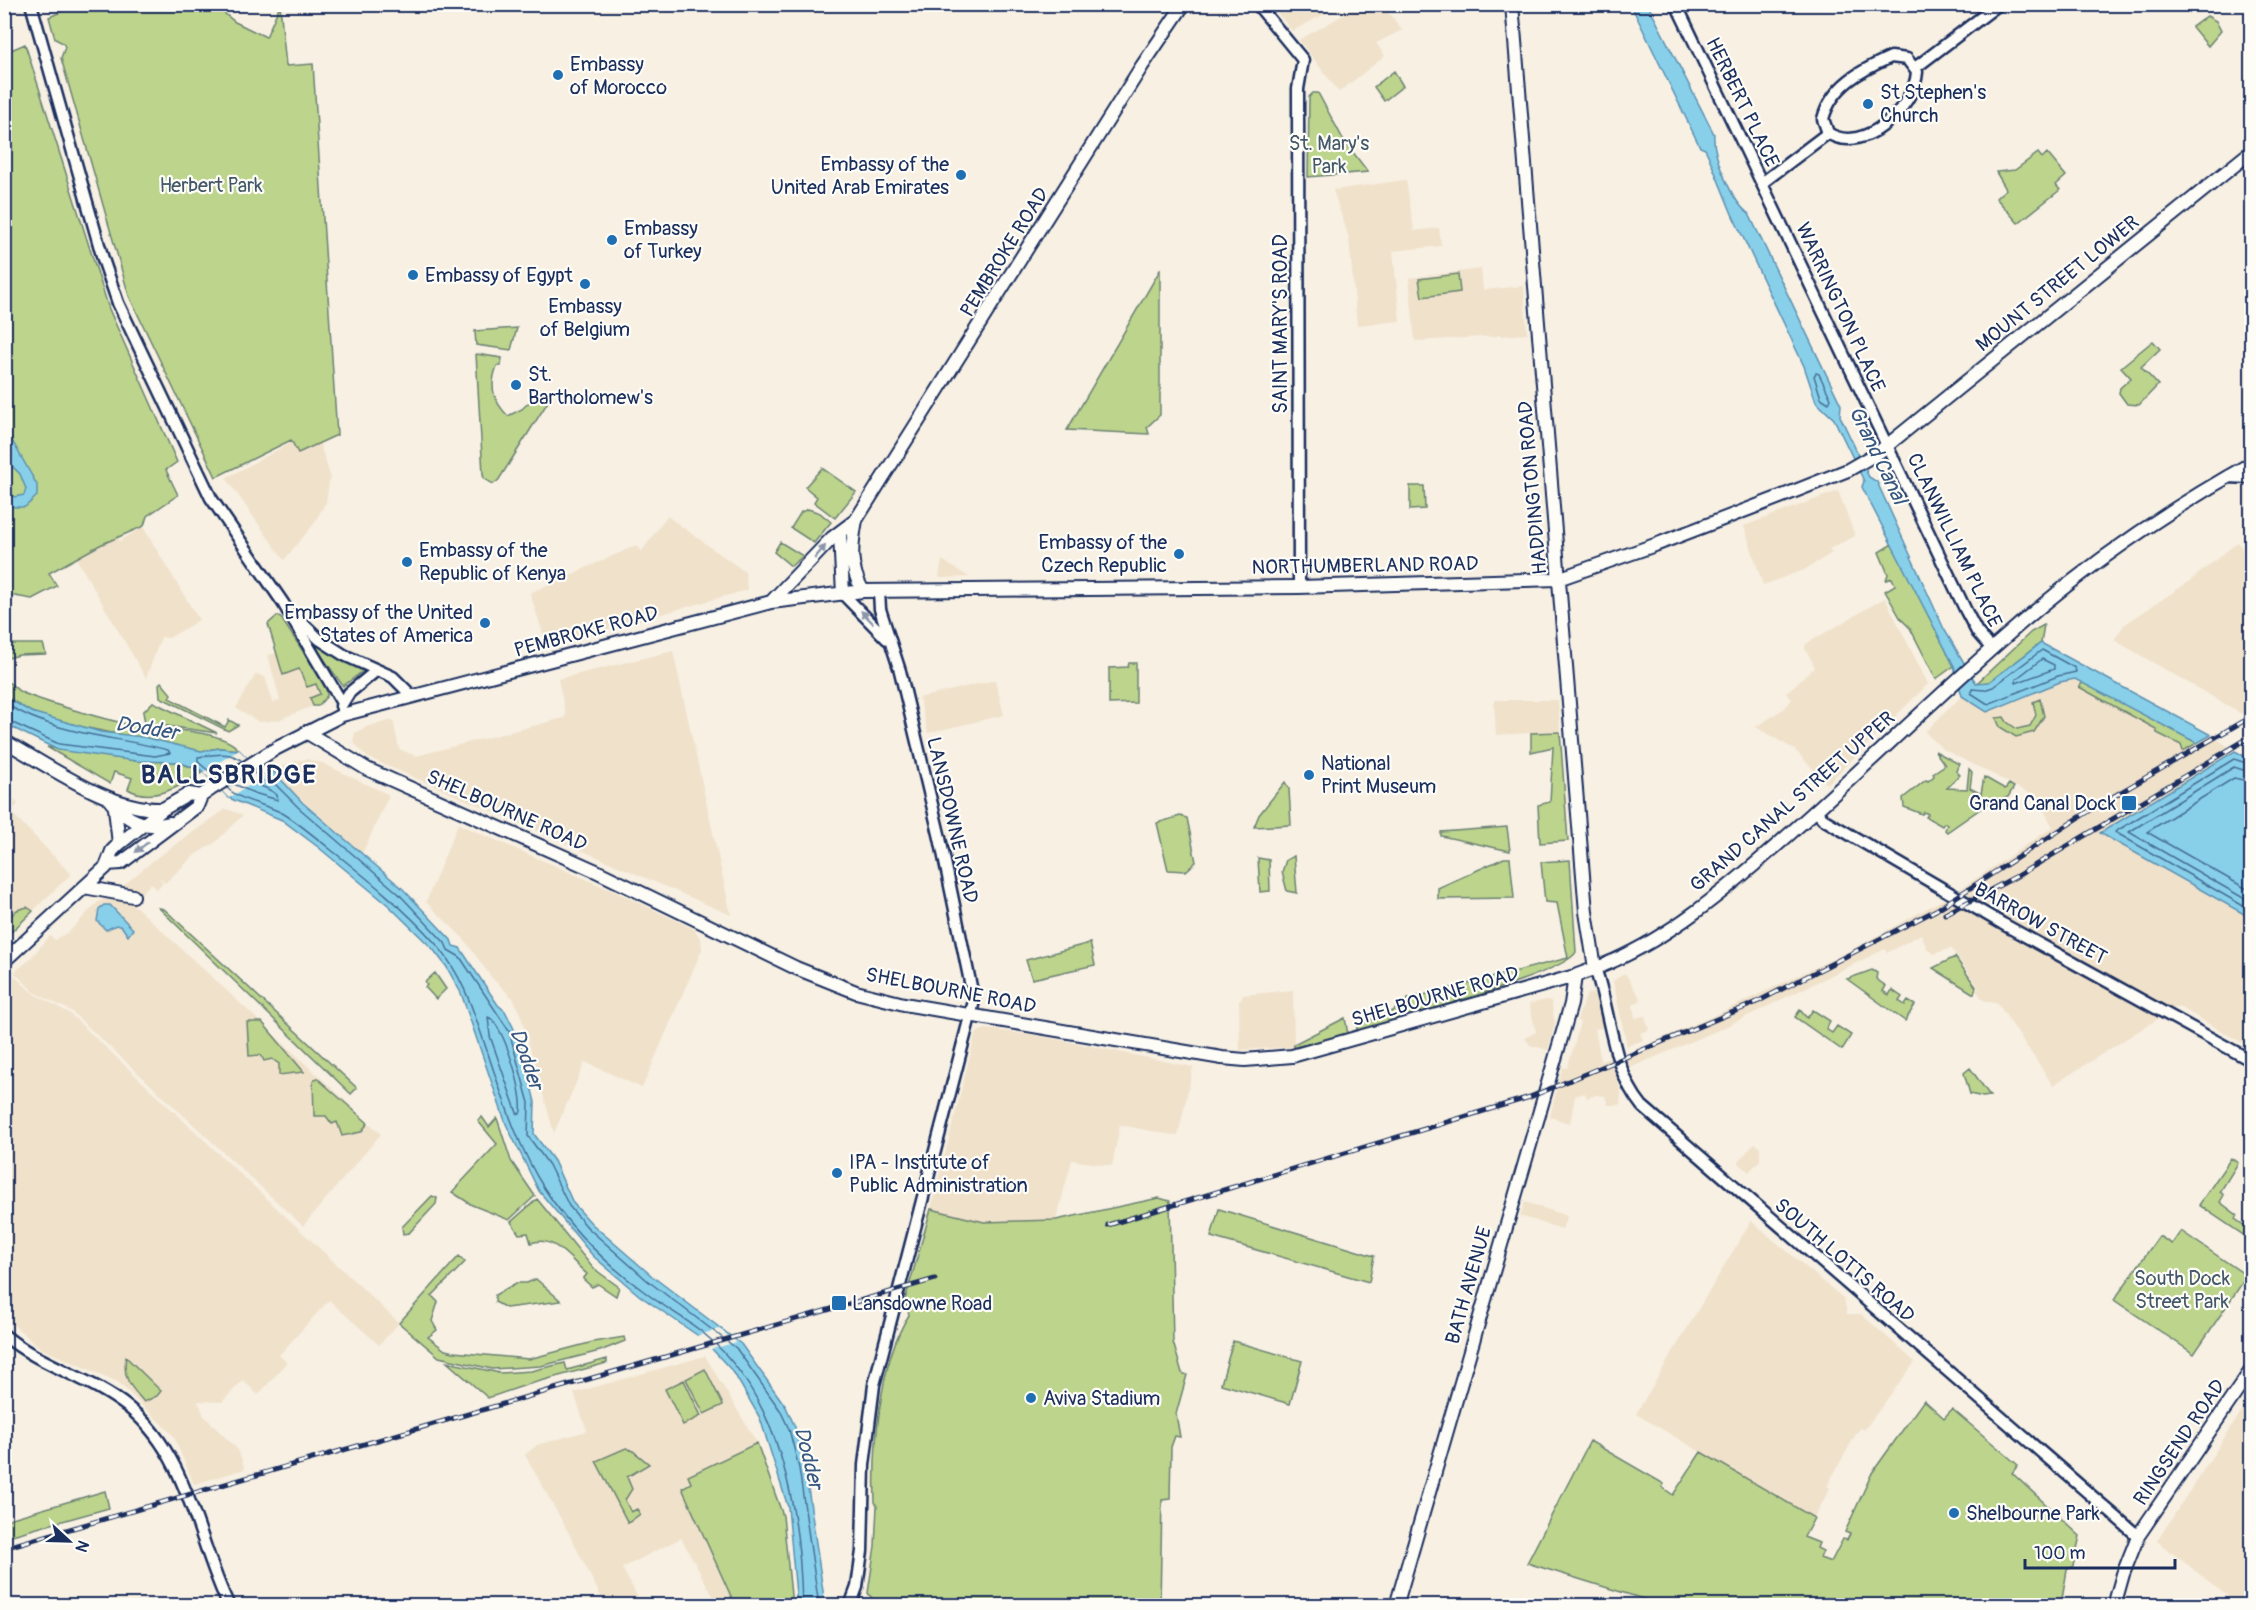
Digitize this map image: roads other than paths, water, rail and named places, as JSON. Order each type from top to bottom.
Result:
[{"type":"main road","name":"PEMBROKE ROAD","points":[[771,602],[832,538],[856,520],[1142,66],[1184,4]]},
{"type":"main road","name":"HADDINGTON ROAD","points":[[1512,4],[1586,912],[1595,968]]},
{"type":"main road","name":"MOUNT STREET LOWER","points":[[1870,457],[1888,446],[2252,151]]},
{"type":"main road","name":"NORTHUMBERLAND ROAD","points":[[863,591],[1299,588],[1558,579],[1655,545],[1848,470],[1870,457]]},
{"type":"main road","name":"GRAND CANAL STREET UPPER","points":[[1595,968],[1614,961],[1649,941],[1700,908],[1815,811],[2057,592],[2227,477],[2252,463]]},
{"type":"main road","name":"PEMBROKE ROAD","points":[[201,796],[253,763],[332,719],[411,695],[543,663],[771,602],[863,591],[854,572],[850,550],[856,520]]},
{"type":"main road","points":[[840,534],[843,594]]},
{"type":"main road","name":"SHELBOURNE ROAD","points":[[306,732],[367,769],[594,870],[822,979],[874,998],[970,1016],[1222,1058],[1267,1059],[1342,1044],[1575,976],[1595,968]]},
{"type":"main road","points":[[4,741],[107,798],[132,806],[163,809]]},
{"type":"main road","points":[[4,961],[107,864],[112,851],[119,844],[163,809],[189,794],[201,796],[197,806],[121,863],[107,864]]},
{"type":"main road","points":[[107,798],[115,808],[142,825],[154,827],[174,822]]},
{"type":"main road","points":[[115,808],[119,844]]},
{"type":"main road","points":[[84,886],[134,896]]},
{"type":"main road","name":"BATH AVENUE","points":[[1396,1605],[1571,1004],[1575,976]]},
{"type":"main road","name":"RINGSEND ROAD","points":[[2114,1605],[2138,1536],[2252,1369]]},
{"type":"street","points":[[31,4],[103,259],[118,303],[211,498],[287,609],[342,704]]},
{"type":"street","name":"SAINT MARY'S ROAD","points":[[1257,4],[1303,60],[1298,89],[1299,588]]},
{"type":"street","name":"HERBERT PLACE","points":[[1676,4],[1762,183]]},
{"type":"street","points":[[1915,68],[1999,4]]},
{"type":"street","points":[[1892,57],[1906,59],[1915,68],[1917,78],[1910,94],[1891,118],[1865,135],[1852,139],[1843,139],[1828,133],[1823,119],[1829,101],[1853,77],[1892,57]]},
{"type":"street","points":[[1762,183],[1828,133]]},
{"type":"street","name":"WARRINGTON PLACE","points":[[1762,183],[1888,446]]},
{"type":"street","name":"CLANWILLIAM PLACE","points":[[1888,446],[1966,611],[1977,632],[1992,649]]},
{"type":"street","points":[[2227,477],[2252,478]]},
{"type":"street","name":"LANSDOWNE ROAD","points":[[850,1605],[857,1587],[863,1544],[864,1465],[874,1385],[974,1001],[969,967],[900,671],[880,609],[879,591]]},
{"type":"street","name":"LANSDOWNE ROAD","points":[[843,594],[889,642]]},
{"type":"street","points":[[287,609],[319,639],[344,656],[393,677],[411,695]]},
{"type":"street","points":[[332,719],[349,693],[377,670]]},
{"type":"street","name":"BARROW STREET","points":[[1815,811],[1823,819],[2003,924],[2252,1061]]},
{"type":"street","name":"SOUTH LOTTS ROAD","points":[[1595,968],[1623,1075],[1642,1106],[2138,1536]]},
{"type":"street","points":[[4,1335],[33,1357],[95,1384],[131,1410],[149,1428],[182,1480],[202,1539],[229,1605]]},
{"type":"water","points":[[1631,5],[1648,5],[1714,134],[1716,154],[1724,177],[1736,199],[1749,214],[1841,405],[1840,416],[1869,477],[1877,482],[1944,629],[1976,683],[1989,682],[2041,643],[2211,735],[2197,743],[2075,679],[2060,682],[1987,712],[1962,696],[1954,666],[1862,487],[1864,481],[1834,419],[1816,402],[1804,366],[1732,214],[1708,155],[1705,149],[1700,147]]},
{"type":"water","points":[[5,428],[37,485],[37,496],[25,507],[14,507],[5,500],[5,483],[14,497],[24,495],[26,489],[20,474],[13,467],[5,471]]},
{"type":"water","points":[[4,696],[31,712],[101,732],[143,737],[201,751],[220,748],[239,750],[265,776],[273,771],[303,803],[403,889],[451,940],[453,946],[460,948],[498,1005],[505,1011],[520,1041],[535,1102],[534,1134],[554,1161],[573,1203],[592,1224],[652,1276],[741,1344],[786,1407],[795,1427],[805,1467],[825,1605],[797,1605],[788,1507],[760,1418],[734,1373],[697,1335],[640,1296],[593,1256],[539,1191],[506,1124],[461,993],[446,966],[433,949],[388,905],[318,847],[282,820],[229,798],[201,770],[178,762],[136,761],[58,750],[5,724]]},
{"type":"water","name":"Grand Canal Dock","points":[[2235,751],[2251,760],[2251,918],[2100,833]]},
{"type":"water","points":[[104,905],[110,905],[133,929],[128,936],[122,927],[116,925],[106,930],[97,921],[99,909]]},
{"type":"railway","points":[[1108,1225],[1530,1097],[1755,1003],[1936,910],[2097,806],[2252,716]]},
{"type":"railway","points":[[1945,914],[2017,876],[2252,736]]},
{"type":"railway","points":[[4,1548],[935,1279]]},
{"type":"place","name":"Embassy of Morocco","points":[[558,75]]},
{"type":"place","name":"St Stephen's Church","points":[[1868,104]]},
{"type":"place","name":"Embassy of the United Arab Emirates","points":[[961,175]]},
{"type":"place","name":"Embassy of Turkey","points":[[612,240]]},
{"type":"place","name":"Embassy of Egypt","points":[[413,275]]},
{"type":"place","name":"Embassy of Belgium","points":[[585,284]]},
{"type":"place","name":"St. Bartholomew's","points":[[516,385]]},
{"type":"place","name":"Embassy of the Czech Republic","points":[[1179,554]]},
{"type":"place","name":"Embassy of the Republic of Kenya","points":[[407,562]]},
{"type":"place","name":"Embassy of the United States of America","points":[[485,623]]},
{"type":"place","name":"National Print Museum","points":[[1309,775]]},
{"type":"place","name":"Grand Canal Dock","points":[[2129,803]]},
{"type":"place","name":"IPA - Institute of Public Administration","points":[[837,1173]]},
{"type":"place","name":"Lansdowne Road","points":[[839,1303]]},
{"type":"place","name":"Aviva Stadium","points":[[1031,1398]]},
{"type":"place","name":"Shelbourne Park","points":[[1954,1513]]},
{"type":"district","name":"BALLSBRIDGE","points":[[229,774]]},
{"type":"park label","name":"St. Mary's Park","points":[[1329,154]]},
{"type":"park label","name":"Herbert Park","points":[[211,185]]},
{"type":"park label","name":"South Dock Street Park","points":[[2182,1290]]},
{"type":"water label","name":"Grand Canal","points":[[1878,455]]},
{"type":"water label","name":"Dodder","points":[[147,728]]},
{"type":"water label","name":"Dodder","points":[[527,1059]]},
{"type":"water label","name":"Dodder","points":[[809,1458]]}]
